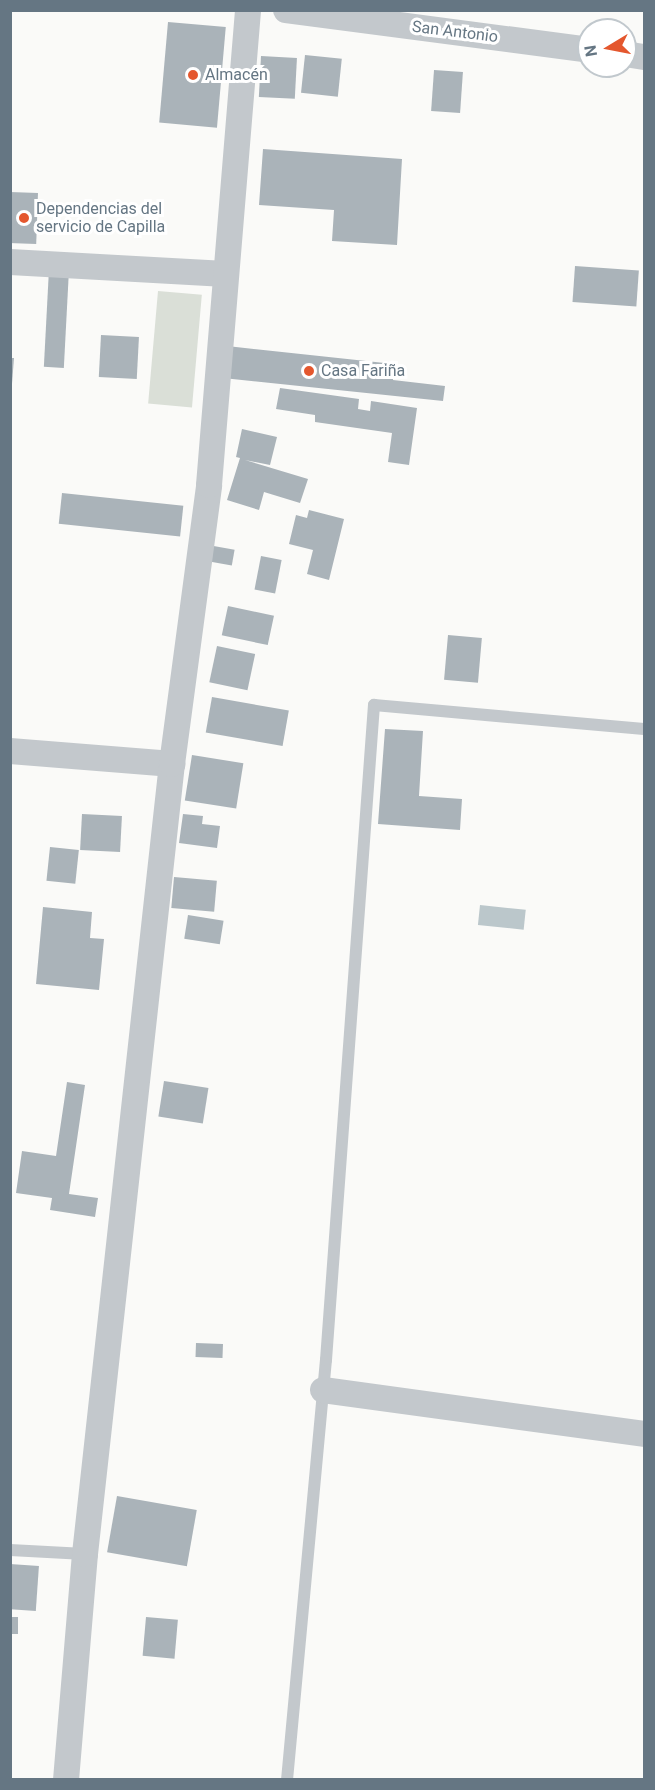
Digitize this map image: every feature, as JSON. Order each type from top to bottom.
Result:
[{"type":"street","points":[[66,1779],[86,1554],[172,765],[209,485],[248,10]]},
{"type":"street","name":"San Antonio","points":[[286,10],[577,48]]},
{"type":"street","points":[[10,262],[226,274]]},
{"type":"street","points":[[10,750],[172,765]]},
{"type":"street","points":[[323,1390],[645,1434]]},
{"type":"lane","points":[[287,1779],[323,1390],[374,705],[645,729]]},
{"type":"lane","points":[[10,1550],[86,1554]]},
{"type":"shaded area","points":[[158,291],[202,295],[192,407],[148,404]]},
{"type":"shaded area","points":[[480,905],[526,910],[524,930],[478,925]]},
{"type":"building","name":"Almacén","points":[[168,22],[226,27],[217,128],[159,123]]},
{"type":"building","points":[[305,55],[342,59],[338,97],[301,93]]},
{"type":"building","points":[[261,56],[297,58],[295,99],[259,97]]},
{"type":"building","points":[[434,70],[463,72],[460,113],[431,111]]},
{"type":"building","points":[[263,149],[402,159],[397,245],[332,241],[334,210],[259,205]]},
{"type":"building","name":"Dependencias del servicio de Capilla","points":[[10,192],[38,193],[36,244],[10,243]]},
{"type":"building","points":[[575,266],[639,270],[636,306],[572,302]]},
{"type":"building","points":[[49,269],[69,270],[64,368],[44,367]]},
{"type":"building","points":[[101,335],[139,337],[137,379],[99,377]]},
{"type":"building","name":"Casa Fariña","points":[[227,346],[394,364],[393,380],[445,386],[443,401],[223,378]]},
{"type":"building","points":[[10,358],[14,358],[12,384],[10,384]]},
{"type":"building","points":[[280,388],[359,399],[358,409],[370,411],[371,401],[417,408],[409,465],[388,462],[392,433],[315,422],[315,415],[276,409]]},
{"type":"building","points":[[242,429],[277,437],[270,465],[245,460],[308,479],[300,503],[264,492],[259,510],[227,500],[240,458],[236,457]]},
{"type":"building","points":[[62,493],[183,506],[180,537],[59,524]]},
{"type":"building","points":[[309,510],[344,519],[329,580],[307,574],[313,550],[289,544],[296,515],[307,518]]},
{"type":"building","points":[[208,545],[235,550],[232,565],[205,561]]},
{"type":"building","points":[[261,556],[282,560],[275,593],[255,589]]},
{"type":"building","points":[[228,606],[274,616],[268,645],[222,635]]},
{"type":"building","points":[[448,635],[482,638],[478,683],[444,680]]},
{"type":"building","points":[[217,646],[255,654],[247,690],[209,682]]},
{"type":"building","points":[[212,697],[289,711],[283,746],[206,732]]},
{"type":"building","points":[[385,729],[423,731],[419,796],[462,799],[460,830],[378,824]]},
{"type":"building","points":[[192,755],[243,763],[236,809],[185,800]]},
{"type":"building","points":[[82,814],[122,816],[120,852],[80,850]]},
{"type":"building","points":[[183,814],[203,816],[202,824],[220,826],[217,848],[179,843]]},
{"type":"building","points":[[50,847],[79,850],[75,884],[46,881]]},
{"type":"building","points":[[174,877],[217,881],[214,912],[171,908]]},
{"type":"building","points":[[43,907],[92,912],[90,938],[104,939],[99,990],[36,984]]},
{"type":"building","points":[[188,915],[224,921],[220,944],[184,939]]},
{"type":"building","points":[[164,1081],[208,1088],[203,1124],[158,1117]]},
{"type":"building","points":[[67,1082],[85,1085],[69,1194],[98,1198],[95,1217],[50,1210],[52,1198],[16,1193],[22,1151],[56,1156]]},
{"type":"building","points":[[196,1343],[223,1344],[222,1358],[196,1357]]},
{"type":"building","points":[[117,1496],[197,1510],[187,1566],[107,1552]]},
{"type":"building","points":[[10,1564],[39,1566],[36,1611],[10,1609]]},
{"type":"building","points":[[10,1617],[18,1617],[18,1634],[10,1634]]},
{"type":"building","points":[[146,1617],[178,1620],[174,1659],[143,1656]]},
{"type":"place","name":"Almacén","points":[[193,75]]},
{"type":"place","name":"Dependencias del servicio de Capilla","points":[[24,218]]},
{"type":"place","name":"Casa Fariña","points":[[309,371]]}]
